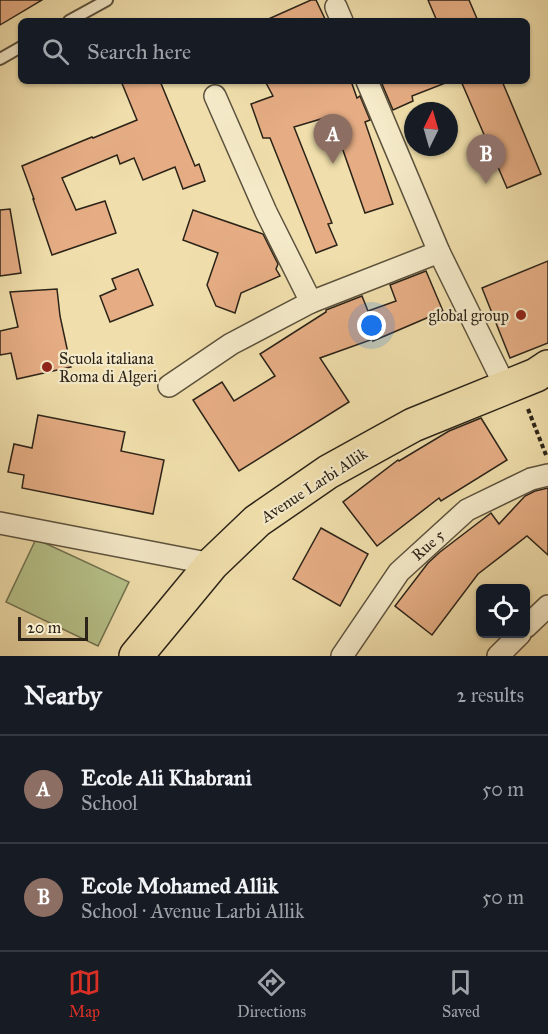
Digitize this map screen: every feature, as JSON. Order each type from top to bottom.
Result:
[{"type":"main road","name":"Avenue Larbi Allik","points":[[136,656],[212,564],[257,521],[328,472],[412,425],[531,377]]},
{"type":"street","points":[[368,84],[439,252],[531,377]]},
{"type":"street","points":[[215,96],[266,212],[310,302]]},
{"type":"street","points":[[169,386],[231,344],[310,302],[439,252]]},
{"type":"street","name":"Rue 5","points":[[342,656],[399,572],[467,510],[531,479],[548,475]]},
{"type":"street","points":[[0,523],[212,564]]},
{"type":"street","points":[[530,622],[548,606]]},
{"type":"street","points":[[498,656],[515,638]]},
{"type":"lane","points":[[74,18],[107,0]]},
{"type":"lane","points":[[0,59],[18,49]]},
{"type":"path","points":[[531,377],[548,460]]},
{"type":"green space","points":[[36,539],[129,582],[98,646],[6,602]]},
{"type":"building","points":[[0,0],[42,0],[0,25]]},
{"type":"building","points":[[311,0],[316,0],[325,18],[271,18]]},
{"type":"building","points":[[428,0],[469,0],[477,18],[436,18]]},
{"type":"building","points":[[122,84],[161,84],[195,166],[199,164],[205,181],[183,189],[175,167],[143,180],[134,158],[120,164],[117,155],[62,178],[76,210],[105,201],[116,233],[52,255],[22,166],[137,120]]},
{"type":"building","points":[[267,84],[352,84],[357,98],[360,96],[370,120],[365,122],[393,204],[365,213],[331,116],[294,127],[332,223],[328,224],[337,245],[316,253],[270,138],[263,138],[251,104],[273,96]]},
{"type":"building","points":[[382,84],[443,84],[412,96],[413,101],[404,102],[404,105],[393,110]]},
{"type":"building","points":[[462,84],[503,84],[541,174],[507,188]]},
{"type":"building","points":[[10,209],[21,273],[0,276],[0,210]]},
{"type":"building","points":[[193,210],[263,234],[278,264],[276,269],[280,276],[241,293],[235,313],[216,306],[207,285],[218,253],[183,240]]},
{"type":"building","name":"global group","points":[[548,261],[548,343],[510,358],[482,288]]},
{"type":"building","points":[[138,269],[153,305],[110,322],[100,296],[116,289],[112,279]]},
{"type":"building","points":[[426,271],[443,311],[373,341],[373,339],[320,358],[349,402],[239,471],[193,400],[222,382],[234,401],[275,376],[260,354],[326,310],[362,296],[368,311],[396,301],[390,285]]},
{"type":"building","points":[[57,289],[60,316],[71,367],[17,379],[11,353],[0,355],[0,331],[18,327],[10,292]]},
{"type":"building","points":[[38,415],[125,432],[121,451],[164,460],[153,514],[22,488],[24,475],[8,472],[14,444],[32,448]]},
{"type":"building","points":[[481,418],[507,460],[441,501],[439,498],[377,546],[343,502],[398,460],[449,431]]},
{"type":"building","points":[[548,488],[548,555],[527,536],[478,574],[432,635],[395,606],[428,563],[440,552],[491,513],[499,524],[525,496]]},
{"type":"building","points":[[321,528],[368,554],[340,606],[293,579]]},
{"type":"place","name":"Ecole Ali Khabrani","points":[[333,164]]},
{"type":"place","name":"Ecole Mohamed Allik","points":[[486,184]]},
{"type":"place","name":"global group","points":[[521,315]]},
{"type":"place","name":"Scuola italiana Roma di Algeri","points":[[47,367]]}]
